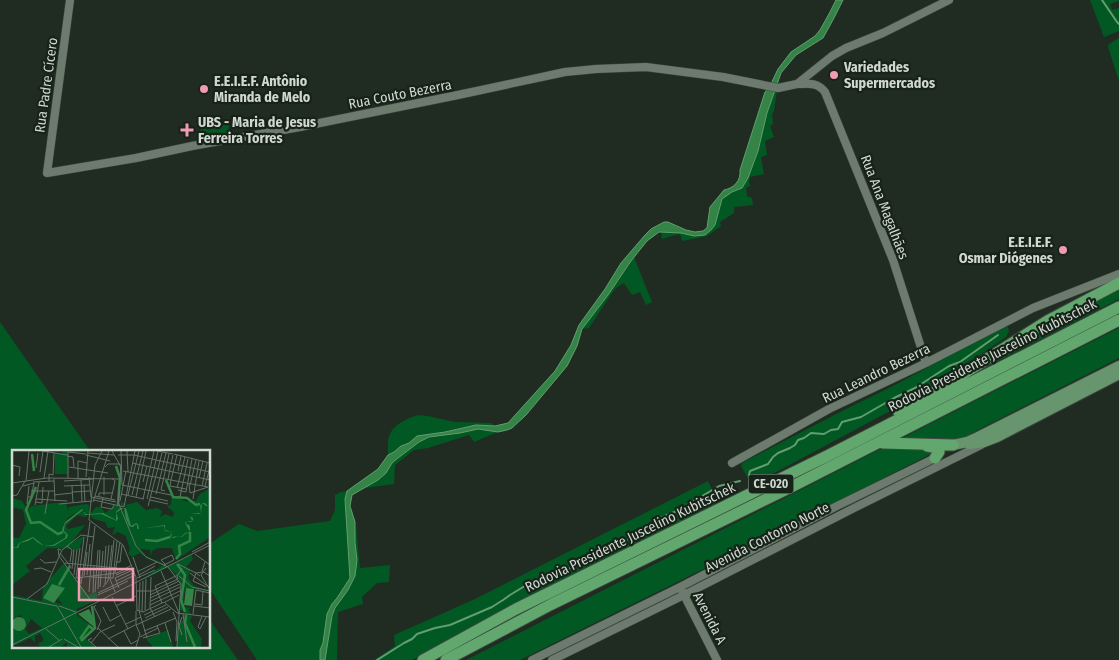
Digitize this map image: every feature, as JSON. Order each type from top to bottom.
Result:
[{"type":"highway","points":[[827,456],[852,437],[936,391],[1049,320],[1119,283]]},
{"type":"highway","name":"Rodovia Presidente Juscelino Kubitschek","points":[[423,660],[516,609],[827,456],[1119,307]]},
{"type":"highway","name":"Rodovia Presidente Juscelino Kubitschek","points":[[446,660],[550,605],[765,500],[1119,320]]},
{"type":"highway","points":[[879,442],[953,445]]},
{"type":"highway","points":[[906,443],[938,448],[939,452],[935,458]]},
{"type":"main road","points":[[953,445],[978,437],[1119,366]]},
{"type":"main road","points":[[953,445],[978,443],[994,438],[1119,374]]},
{"type":"street","name":"Rua Padre Cícero","points":[[46,173],[70,0]]},
{"type":"street","points":[[797,84],[814,69],[846,48],[883,33],[949,0]]},
{"type":"street","name":"Rua Couto Bezerra","points":[[46,173],[308,126],[566,72],[646,67],[723,77],[778,88],[797,84]]},
{"type":"street","name":"Rua Ana Magalhães","points":[[814,69],[890,252],[926,363]]},
{"type":"street","points":[[797,84],[813,84],[822,88]]},
{"type":"street","name":"Rua Leandro Bezerra","points":[[732,463],[829,409],[926,363],[1033,308],[1119,274]]},
{"type":"street","name":"Avenida Contorno Norte","points":[[532,660],[682,591],[994,438]]},
{"type":"street","name":"Avenida Contorno Norte","points":[[552,660],[837,506],[935,458]]},
{"type":"street","points":[[837,506],[840,514]]},
{"type":"street","name":"Avenida A","points":[[682,591],[717,660]]},
{"type":"street","points":[[562,645],[566,653]]},
{"type":"shaded area","points":[[836,0],[843,0],[823,38],[796,55],[781,73],[748,178],[742,188],[722,199],[715,225],[711,230],[705,235],[694,236],[681,233],[659,232],[647,241],[582,329],[577,346],[567,366],[526,415],[512,428],[498,432],[478,429],[429,437],[419,442],[392,463],[386,473],[378,480],[352,495],[350,506],[355,522],[357,560],[355,576],[335,608],[325,660],[320,660],[320,650],[323,643],[327,614],[350,578],[345,499],[347,491],[378,469],[388,455],[417,436],[476,425],[495,426],[508,423],[555,371],[571,345],[579,325],[621,263],[651,229],[664,222],[695,232],[703,231],[707,228],[710,207],[724,190],[731,188],[738,181],[765,92],[769,88],[778,69],[791,52],[815,36]]},
{"type":"shaded area","points":[[1090,0],[1119,0],[1110,4],[1112,10],[1119,8],[1119,31],[1104,37]]},
{"type":"shaded area","points":[[1119,38],[1119,81],[1108,47],[1109,44]]},
{"type":"shaded area","points":[[775,90],[777,91],[772,114],[773,124],[770,126],[774,137],[765,141],[767,155],[761,158],[764,174],[750,177],[750,186],[746,188],[747,196],[752,198],[753,205],[734,207],[734,213],[720,222],[721,226],[707,236],[682,241],[679,234],[662,239],[661,232],[681,233],[694,236],[702,235],[715,225],[722,199],[742,188],[748,178],[758,151],[767,113]]},
{"type":"shaded area","points":[[202,122],[229,125],[228,136],[200,133]]},
{"type":"shaded area","points":[[634,257],[652,302],[646,305],[640,292],[632,295],[624,283],[612,293],[589,328],[582,329],[608,295]]},
{"type":"shaded area","points":[[1119,288],[1119,299],[967,377],[1052,322]]},
{"type":"shaded area","points":[[0,322],[89,450],[12,450],[12,648],[210,648],[210,620],[238,660],[0,660]]},
{"type":"shaded area","points":[[1008,327],[1009,331],[1006,337],[931,389],[756,483],[750,482],[741,466],[742,463]]},
{"type":"shaded area","points":[[1119,328],[1119,358],[774,534],[520,660],[466,660]]},
{"type":"shaded area","points":[[418,415],[455,422],[491,423],[495,426],[476,425],[445,432],[401,446],[388,455],[388,439],[392,430],[402,422]]},
{"type":"shaded area","points":[[478,429],[498,432],[474,442],[469,435],[428,448],[414,450],[395,465],[394,484],[365,488],[386,473],[392,463],[419,442],[438,435]]},
{"type":"shaded area","points":[[708,481],[718,503],[712,507],[412,660],[374,660],[395,646],[394,635],[475,599]]},
{"type":"shaded area","points":[[347,491],[345,499],[350,578],[332,604],[320,650],[320,660],[257,660],[210,590],[210,543],[239,524],[257,531],[330,521],[335,510],[335,495]]},
{"type":"shaded area","points":[[356,525],[360,568],[390,565],[389,582],[377,583],[362,597],[363,604],[338,612],[337,660],[325,660],[332,616],[355,576],[357,560],[355,543]]},
{"type":"waterway","points":[[1102,0],[1119,24]]},
{"type":"waterway","points":[[749,475],[750,471],[768,464],[773,457],[795,445],[798,440],[811,433],[824,434],[838,429],[842,422],[861,417],[915,388],[949,366],[960,362],[998,335]]},
{"type":"waterway","points":[[377,660],[417,634],[450,625],[492,607],[533,581],[574,567],[585,557],[600,549],[627,540],[645,530],[660,518],[677,511],[719,486],[740,481]]},
{"type":"place","name":"Variedades Supermercados","points":[[834,75]]},
{"type":"place","name":"E.E.I.E.F. Antônio Miranda de Melo","points":[[204,89]]},
{"type":"place","name":"UBS - Maria de Jesus Ferreira Torres","points":[[187,130]]},
{"type":"place","name":"E.E.I.E.F. Osmar Diógenes","points":[[1063,250]]}]
